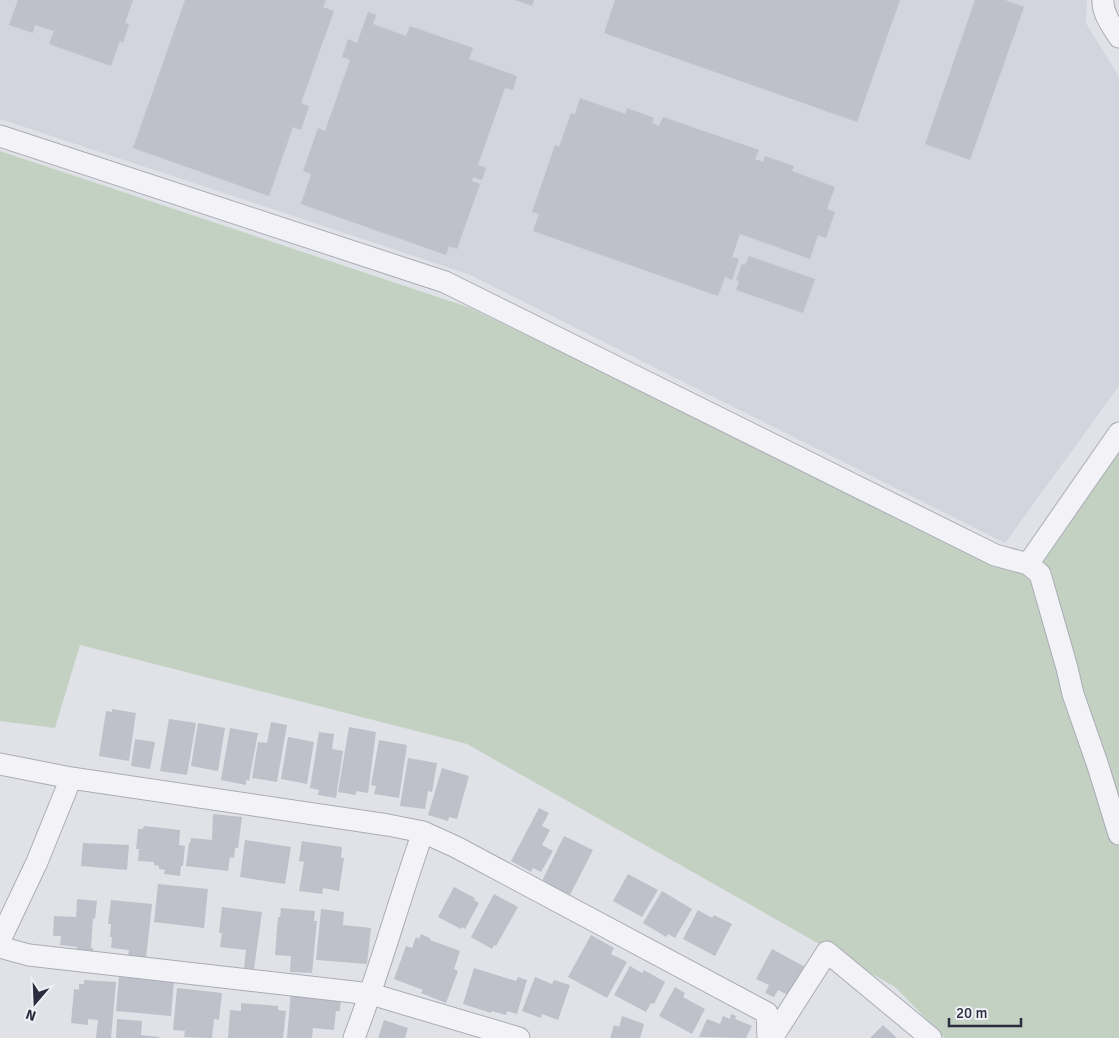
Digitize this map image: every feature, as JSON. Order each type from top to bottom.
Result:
[{"type":"street","points":[[1103,0],[1102,5],[1119,37]]},
{"type":"street","points":[[0,136],[445,282],[995,555],[1028,564],[1040,574],[1073,694],[1119,834]]},
{"type":"street","points":[[1028,564],[1119,433]]},
{"type":"street","points":[[0,764],[71,778],[423,832],[465,852],[767,1013],[770,1038]]},
{"type":"street","points":[[0,940],[37,862],[71,778]]},
{"type":"street","points":[[354,1038],[371,994],[423,832]]},
{"type":"street","points":[[0,947],[29,956],[371,994],[519,1038]]},
{"type":"street","points":[[770,1038],[826,952],[931,1038]]},
{"type":"shaded area","points":[[0,0],[1087,0],[1086,23],[1119,77],[1119,386],[1005,543],[468,274],[0,119]]},
{"type":"green space","points":[[0,151],[468,307],[1030,577],[1119,450],[1119,1038],[945,1038],[895,987],[467,744],[80,645],[55,728],[0,721]]},
{"type":"building","points":[[18,0],[133,0],[125,23],[129,24],[123,43],[120,41],[111,66],[49,44],[54,31],[35,25],[33,33],[9,25]]},
{"type":"building","points":[[185,0],[326,0],[323,7],[334,11],[301,103],[309,106],[301,130],[293,127],[269,196],[133,148]]},
{"type":"building","points":[[515,0],[534,0],[532,6]]},
{"type":"building","points":[[615,0],[900,0],[857,122],[604,33]]},
{"type":"building","points":[[975,0],[1005,0],[1024,7],[970,160],[925,144]]},
{"type":"building","points":[[368,12],[376,15],[373,24],[406,36],[410,26],[473,48],[469,59],[517,76],[513,90],[505,88],[478,165],[486,168],[482,180],[473,177],[472,181],[480,184],[457,249],[449,246],[446,255],[301,204],[311,174],[303,171],[318,128],[325,131],[350,60],[342,57],[348,39],[357,43]]},
{"type":"building","points":[[580,98],[625,114],[627,108],[654,118],[652,123],[659,126],[663,117],[759,150],[755,159],[763,162],[765,156],[794,166],[792,171],[835,187],[827,209],[835,212],[826,238],[818,235],[810,259],[740,234],[732,257],[739,259],[732,280],[725,277],[718,296],[533,231],[539,214],[532,212],[555,145],[559,147],[571,113],[575,114]]},
{"type":"building","points":[[749,256],[815,279],[803,313],[736,290],[739,281],[736,280],[742,264],[745,265]]},
{"type":"building","points":[[112,709],[136,713],[129,761],[99,756],[106,711],[112,712]]},
{"type":"building","points":[[169,719],[196,723],[187,775],[160,771]]},
{"type":"building","points":[[271,722],[287,725],[277,782],[252,778],[258,742],[267,743]]},
{"type":"building","points":[[198,723],[225,728],[218,771],[191,766]]},
{"type":"building","points":[[349,727],[376,732],[368,793],[356,791],[356,795],[338,792]]},
{"type":"building","points":[[230,728],[258,733],[249,781],[246,780],[246,785],[221,780]]},
{"type":"building","points":[[319,732],[334,734],[332,749],[343,751],[336,798],[318,795],[319,790],[310,788]]},
{"type":"building","points":[[288,737],[314,742],[307,784],[281,779]]},
{"type":"building","points":[[135,739],[155,742],[150,769],[131,766]]},
{"type":"building","points":[[379,740],[407,745],[399,798],[374,794],[376,786],[371,785]]},
{"type":"building","points":[[408,758],[437,763],[432,792],[428,791],[425,809],[400,806]]},
{"type":"building","points":[[442,768],[469,776],[457,819],[449,817],[448,821],[428,815]]},
{"type":"building","points":[[539,808],[549,813],[542,826],[550,830],[542,845],[553,851],[541,872],[533,868],[531,872],[511,861]]},
{"type":"building","points":[[213,814],[242,817],[238,848],[235,848],[234,858],[230,857],[228,871],[186,866],[191,838],[212,840]]},
{"type":"building","points":[[144,826],[180,830],[179,845],[185,846],[180,876],[164,874],[165,870],[159,869],[159,866],[154,865],[154,862],[138,861],[139,849],[136,849],[138,829],[143,829]]},
{"type":"building","points":[[564,836],[593,850],[570,895],[542,881]]},
{"type":"building","points":[[245,840],[291,847],[285,884],[240,877]]},
{"type":"building","points":[[302,841],[342,847],[341,858],[344,858],[339,891],[323,888],[322,894],[299,891],[304,862],[299,861]]},
{"type":"building","points":[[83,843],[129,845],[127,870],[81,866]]},
{"type":"building","points":[[628,874],[658,890],[642,917],[613,901]]},
{"type":"building","points":[[158,884],[208,889],[204,928],[154,922]]},
{"type":"building","points":[[454,887],[475,898],[474,900],[479,903],[465,929],[462,927],[461,929],[438,917]]},
{"type":"building","points":[[662,891],[692,909],[675,938],[668,934],[666,937],[643,923]]},
{"type":"building","points":[[494,894],[518,907],[496,946],[494,945],[492,949],[471,937]]},
{"type":"building","points":[[77,899],[97,901],[95,919],[93,918],[91,948],[93,948],[93,952],[76,951],[77,947],[60,945],[61,936],[53,936],[54,916],[76,917]]},
{"type":"building","points":[[111,900],[152,904],[146,958],[128,956],[129,950],[111,948],[111,924],[108,924]]},
{"type":"building","points":[[222,907],[262,912],[254,969],[244,968],[246,950],[220,947],[222,933],[219,933]]},
{"type":"building","points":[[281,908],[315,911],[314,921],[317,921],[312,973],[290,972],[291,956],[275,955],[278,917],[280,917]]},
{"type":"building","points":[[321,909],[344,912],[343,925],[371,928],[367,964],[316,960]]},
{"type":"building","points":[[698,910],[712,918],[714,915],[732,924],[715,956],[683,939]]},
{"type":"building","points":[[421,934],[430,938],[430,940],[460,951],[454,969],[458,971],[446,1003],[421,993],[423,990],[394,979],[406,946],[412,948],[416,937],[419,939]]},
{"type":"building","points":[[591,935],[614,948],[611,954],[627,962],[607,998],[568,977]]},
{"type":"building","points":[[772,949],[807,968],[792,997],[778,990],[774,997],[765,993],[769,985],[756,979]]},
{"type":"building","points":[[630,966],[642,973],[644,970],[665,982],[654,1004],[651,1003],[646,1012],[614,995]]},
{"type":"building","points":[[474,968],[516,981],[518,977],[527,980],[517,1014],[507,1011],[506,1015],[492,1011],[491,1013],[463,1004]]},
{"type":"building","points":[[119,977],[174,981],[171,1016],[116,1011]]},
{"type":"building","points":[[535,977],[552,984],[554,980],[570,985],[558,1020],[542,1014],[541,1018],[522,1011]]},
{"type":"building","points":[[84,980],[116,982],[111,1038],[96,1038],[98,1020],[88,1019],[88,1025],[71,1023],[74,989],[79,990],[79,984],[84,984]]},
{"type":"building","points":[[675,987],[685,993],[683,997],[705,1009],[692,1034],[659,1016]]},
{"type":"building","points":[[177,988],[222,993],[219,1020],[214,1019],[212,1038],[184,1037],[185,1031],[173,1030]]},
{"type":"building","points":[[291,991],[341,996],[340,1011],[336,1011],[334,1030],[313,1028],[312,1038],[287,1038]]},
{"type":"building","points":[[241,1003],[278,1006],[278,1010],[286,1011],[283,1038],[228,1038],[230,1010],[241,1011]]},
{"type":"building","points":[[731,1014],[736,1016],[735,1019],[752,1026],[746,1038],[699,1037],[707,1019],[720,1024],[723,1016],[730,1019]]},
{"type":"building","points":[[622,1016],[644,1024],[640,1038],[610,1038],[614,1025],[619,1027]]},
{"type":"building","points":[[117,1019],[142,1021],[141,1035],[159,1038],[116,1038]]},
{"type":"building","points":[[384,1020],[408,1028],[405,1038],[378,1038]]},
{"type":"building","points":[[883,1025],[897,1038],[870,1038]]}]
